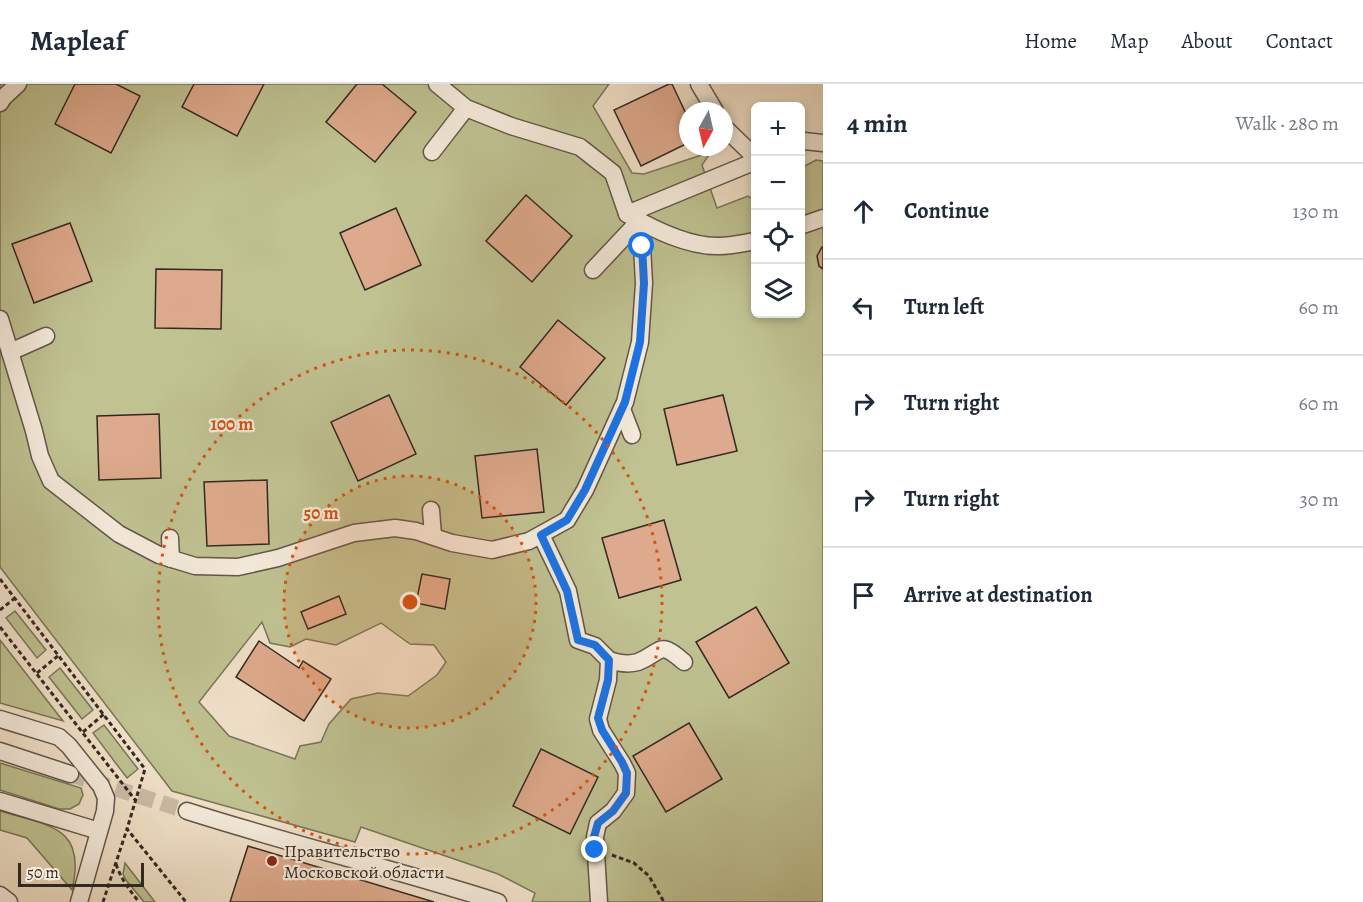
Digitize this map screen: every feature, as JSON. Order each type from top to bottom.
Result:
[{"type":"street","points":[[0,104],[18,84]]},
{"type":"street","points":[[0,319],[40,456],[51,481],[119,534],[159,555],[195,566],[238,567],[278,558],[354,533],[395,528],[416,531],[452,543],[492,550],[529,542],[567,520],[585,490],[625,402],[640,342],[644,283],[642,246],[633,218],[613,172],[580,147],[511,126],[466,108],[437,84]]},
{"type":"street","points":[[699,84],[710,102]]},
{"type":"street","points":[[432,152],[466,108]]},
{"type":"street","points":[[733,136],[753,156]]},
{"type":"street","points":[[805,141],[823,143]]},
{"type":"street","points":[[593,270],[633,218],[751,161]]},
{"type":"street","points":[[633,218],[695,244],[718,246],[751,242]]},
{"type":"street","points":[[805,225],[823,218]]},
{"type":"street","points":[[10,352],[46,336]]},
{"type":"street","points":[[622,409],[632,435]]},
{"type":"street","points":[[431,510],[433,537]]},
{"type":"street","points":[[541,535],[567,591],[578,640],[595,645],[609,660],[624,664],[637,662],[660,648],[670,650],[684,662]]},
{"type":"street","points":[[170,538],[171,559]]},
{"type":"street","points":[[599,902],[594,837],[598,823],[613,811],[626,793],[627,773],[602,730],[598,718],[608,680],[609,660]]},
{"type":"street","points":[[0,718],[59,737],[101,786],[106,798],[105,811],[78,902]]},
{"type":"street","points":[[0,751],[70,774]]},
{"type":"street","points":[[0,801],[99,831]]},
{"type":"street","points":[[188,811],[498,902]]},
{"type":"street","points":[[0,895],[9,902]]},
{"type":"path","points":[[0,579],[145,769],[103,902]]},
{"type":"path","points":[[0,610],[15,598]]},
{"type":"path","points":[[0,627],[136,801]]},
{"type":"path","points":[[36,673],[59,655]]},
{"type":"path","points":[[82,732],[104,714]]},
{"type":"path","points":[[127,829],[186,902]]},
{"type":"path","points":[[595,850],[634,863],[649,876],[664,902]]},
{"type":"path","points":[[116,862],[124,882],[139,902]]},
{"type":"green space","points":[[0,84],[609,84],[593,106],[632,173],[644,174],[699,156],[708,156],[702,165],[717,208],[748,196],[751,198],[751,318],[805,318],[805,166],[816,160],[823,161],[823,902],[532,902],[535,893],[498,874],[361,827],[355,842],[172,791],[0,567]],"holes":[[[262,622],[270,643],[290,647],[306,639],[336,645],[381,623],[410,644],[434,645],[446,662],[437,675],[408,696],[378,693],[351,699],[329,724],[321,742],[300,746],[295,759],[229,736],[199,702]]]},
{"type":"green space","points":[[15,611],[46,650],[37,658],[6,618]]},
{"type":"green space","points":[[0,640],[63,721],[0,703]]},
{"type":"green space","points":[[60,668],[93,710],[82,719],[49,677]]},
{"type":"green space","points":[[104,725],[138,769],[127,778],[93,733]]},
{"type":"green space","points":[[0,763],[81,788],[83,795],[79,804],[70,809],[59,809],[0,790]]},
{"type":"green space","points":[[0,811],[48,826],[60,832],[69,841],[74,853],[75,869],[72,890],[27,838],[0,830]]},
{"type":"green space","points":[[125,863],[155,902],[144,902],[126,880],[123,874]]},
{"type":"building","points":[[75,84],[116,84],[140,96],[111,153],[55,124]]},
{"type":"building","points":[[194,84],[264,84],[237,136],[182,107]]},
{"type":"building","points":[[357,84],[382,84],[416,112],[375,162],[326,122]]},
{"type":"building","points":[[672,84],[680,102],[679,147],[641,166],[614,110]]},
{"type":"building","points":[[526,195],[572,236],[532,282],[486,241]]},
{"type":"building","points":[[396,208],[421,265],[365,290],[340,233]]},
{"type":"building","points":[[70,223],[92,281],[34,303],[12,244]]},
{"type":"building","points":[[822,247],[823,269],[819,266],[817,256]]},
{"type":"building","points":[[156,269],[222,270],[221,329],[155,328]]},
{"type":"building","points":[[558,320],[605,358],[566,405],[520,367]]},
{"type":"building","points":[[389,395],[416,454],[358,481],[331,422]]},
{"type":"building","points":[[723,395],[737,451],[677,465],[664,409]]},
{"type":"building","points":[[159,414],[161,478],[99,480],[97,416]]},
{"type":"building","points":[[537,449],[544,512],[482,518],[475,456]]},
{"type":"building","points":[[267,480],[269,544],[207,546],[204,482]]},
{"type":"building","points":[[664,520],[681,580],[619,598],[602,538]]},
{"type":"building","points":[[422,574],[450,579],[445,609],[416,603]]},
{"type":"building","points":[[339,596],[346,614],[308,629],[301,612]]},
{"type":"building","points":[[756,607],[789,663],[729,698],[696,642]]},
{"type":"building","points":[[259,641],[299,668],[303,661],[331,679],[304,721],[236,677]]},
{"type":"building","points":[[689,723],[722,779],[666,812],[633,756]]},
{"type":"building","points":[[541,749],[598,777],[570,834],[513,806]]},
{"type":"building","name":"Правительство Московской области","points":[[248,846],[434,902],[230,902]]},
{"type":"tunnel","points":[[70,774],[187,811]]},
{"type":"place","name":"Правительство Московской области","points":[[272,861]]},
{"type":"route","points":[[595,850],[594,837],[598,823],[613,811],[626,793],[627,773],[602,730],[598,718],[608,680],[609,660],[595,645],[578,640],[567,591],[541,535],[567,520],[585,490],[625,402],[640,342],[644,283],[642,246]]}]
